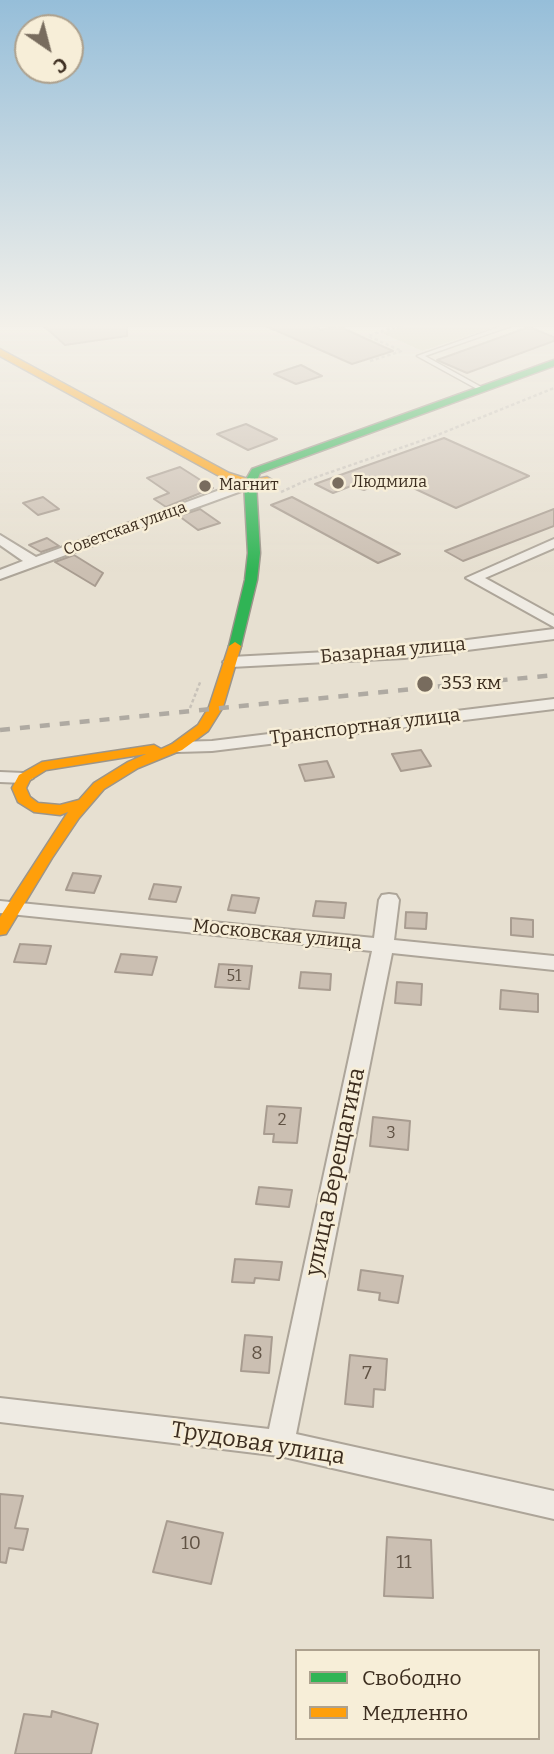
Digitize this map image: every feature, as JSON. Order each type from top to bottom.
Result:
[{"type":"main road","points":[[0,930],[6,908],[99,786],[133,765],[177,747],[203,729],[216,707],[231,662],[251,580],[254,553],[250,483],[225,475],[102,408]]},
{"type":"main road","name":"Советская улица","points":[[250,483],[256,471],[429,408]]},
{"type":"main road","name":"Советская улица","points":[[250,483],[282,478],[467,408]]},
{"type":"main road","points":[[85,803],[60,810],[34,807],[23,799],[19,788],[24,778],[42,766],[177,747]]},
{"type":"main road","points":[[68,763],[91,770],[99,786]]},
{"type":"main road","points":[[34,807],[45,857]]},
{"type":"street","name":"Советская улица","points":[[0,575],[250,483]]},
{"type":"street","points":[[0,539],[34,562]]},
{"type":"street","points":[[473,578],[554,543]]},
{"type":"street","points":[[473,578],[554,622]]},
{"type":"street","name":"Базарная улица","points":[[231,662],[404,653],[554,634]]},
{"type":"street","name":"Транспортная улица","points":[[177,747],[212,746],[554,704]]},
{"type":"street","points":[[0,777],[24,778]]},
{"type":"street","name":"улица Верещагина","points":[[280,1443],[383,946],[389,900]]},
{"type":"street","name":"Московская улица","points":[[6,908],[554,963]]},
{"type":"street","name":"Трудовая улица","points":[[0,1410],[280,1443],[554,1504]]},
{"type":"path","points":[[272,497],[295,485],[435,436],[505,408]]},
{"type":"path","points":[[187,716],[206,669]]},
{"type":"building","points":[[246,424],[277,439],[248,450],[217,434]]},
{"type":"building","points":[[444,438],[529,476],[456,508],[392,478],[364,490],[351,486],[333,493],[315,484]]},
{"type":"building","points":[[180,467],[213,488],[166,507],[154,499],[169,493],[147,478]]},
{"type":"building","points":[[43,497],[59,509],[38,515],[23,503]]},
{"type":"building","points":[[292,497],[400,554],[378,563],[271,505]]},
{"type":"building","points":[[200,509],[220,523],[198,530],[179,516]]},
{"type":"building","points":[[554,509],[554,526],[463,561],[445,551]]},
{"type":"building","points":[[47,538],[59,546],[41,552],[29,545]]},
{"type":"building","points":[[74,555],[103,573],[95,586],[55,562]]},
{"type":"building","points":[[421,750],[431,766],[401,771],[392,754]]},
{"type":"building","points":[[327,761],[334,777],[305,781],[299,765]]},
{"type":"building","points":[[73,873],[101,876],[94,893],[66,890]]},
{"type":"building","points":[[154,884],[181,887],[176,902],[149,899]]},
{"type":"building","points":[[232,895],[259,898],[255,913],[228,910]]},
{"type":"building","points":[[316,901],[346,903],[344,918],[313,916]]},
{"type":"building","points":[[406,912],[427,913],[426,929],[405,928]]},
{"type":"building","points":[[511,918],[533,920],[533,937],[511,935]]},
{"type":"building","points":[[20,944],[51,946],[46,964],[14,962]]},
{"type":"building","points":[[121,954],[157,957],[152,975],[115,972]]},
{"type":"building","points":[[219,964],[252,966],[249,989],[215,987]]},
{"type":"building","points":[[301,972],[331,974],[330,990],[299,988]]},
{"type":"building","points":[[397,982],[422,984],[421,1005],[395,1003]]},
{"type":"building","points":[[501,990],[538,994],[538,1012],[500,1009]]},
{"type":"building","points":[[267,1106],[301,1108],[297,1143],[273,1142],[274,1134],[264,1134]]},
{"type":"building","points":[[373,1117],[410,1121],[408,1150],[370,1146]]},
{"type":"building","points":[[259,1187],[292,1190],[289,1207],[256,1204]]},
{"type":"building","points":[[235,1259],[282,1262],[279,1280],[255,1278],[254,1283],[232,1282]]},
{"type":"building","points":[[361,1270],[403,1276],[398,1303],[379,1300],[380,1293],[358,1290]]},
{"type":"building","points":[[245,1335],[272,1337],[269,1373],[241,1371]]},
{"type":"building","points":[[350,1355],[387,1359],[385,1390],[374,1389],[373,1407],[345,1404]]},
{"type":"building","points":[[0,1494],[23,1496],[15,1528],[28,1529],[23,1550],[9,1548],[6,1563],[0,1562]]},
{"type":"building","points":[[167,1521],[223,1533],[211,1584],[153,1572]]},
{"type":"building","points":[[387,1537],[431,1540],[433,1598],[384,1596]]},
{"type":"building","points":[[52,1711],[98,1724],[91,1754],[15,1754],[24,1714],[51,1717]]},
{"type":"railway","points":[[0,730],[554,675]]},
{"type":"traffic: fast","points":[[235,646],[251,580],[254,553],[250,483],[256,471],[430,408]]},
{"type":"traffic: slow","points":[[102,408],[225,475],[250,483],[267,480]]},
{"type":"traffic: slow","points":[[0,930],[45,857],[74,815],[99,786],[133,765],[177,747],[203,728],[216,707],[235,646]]},
{"type":"traffic: slow","points":[[85,803],[60,810],[34,807],[23,799],[19,788],[24,778],[42,766],[154,749]]},
{"type":"place","name":"Людмила","points":[[338,483]]},
{"type":"place","name":"Магнит","points":[[205,486]]},
{"type":"place","name":"353 км","points":[[425,684]]}]
